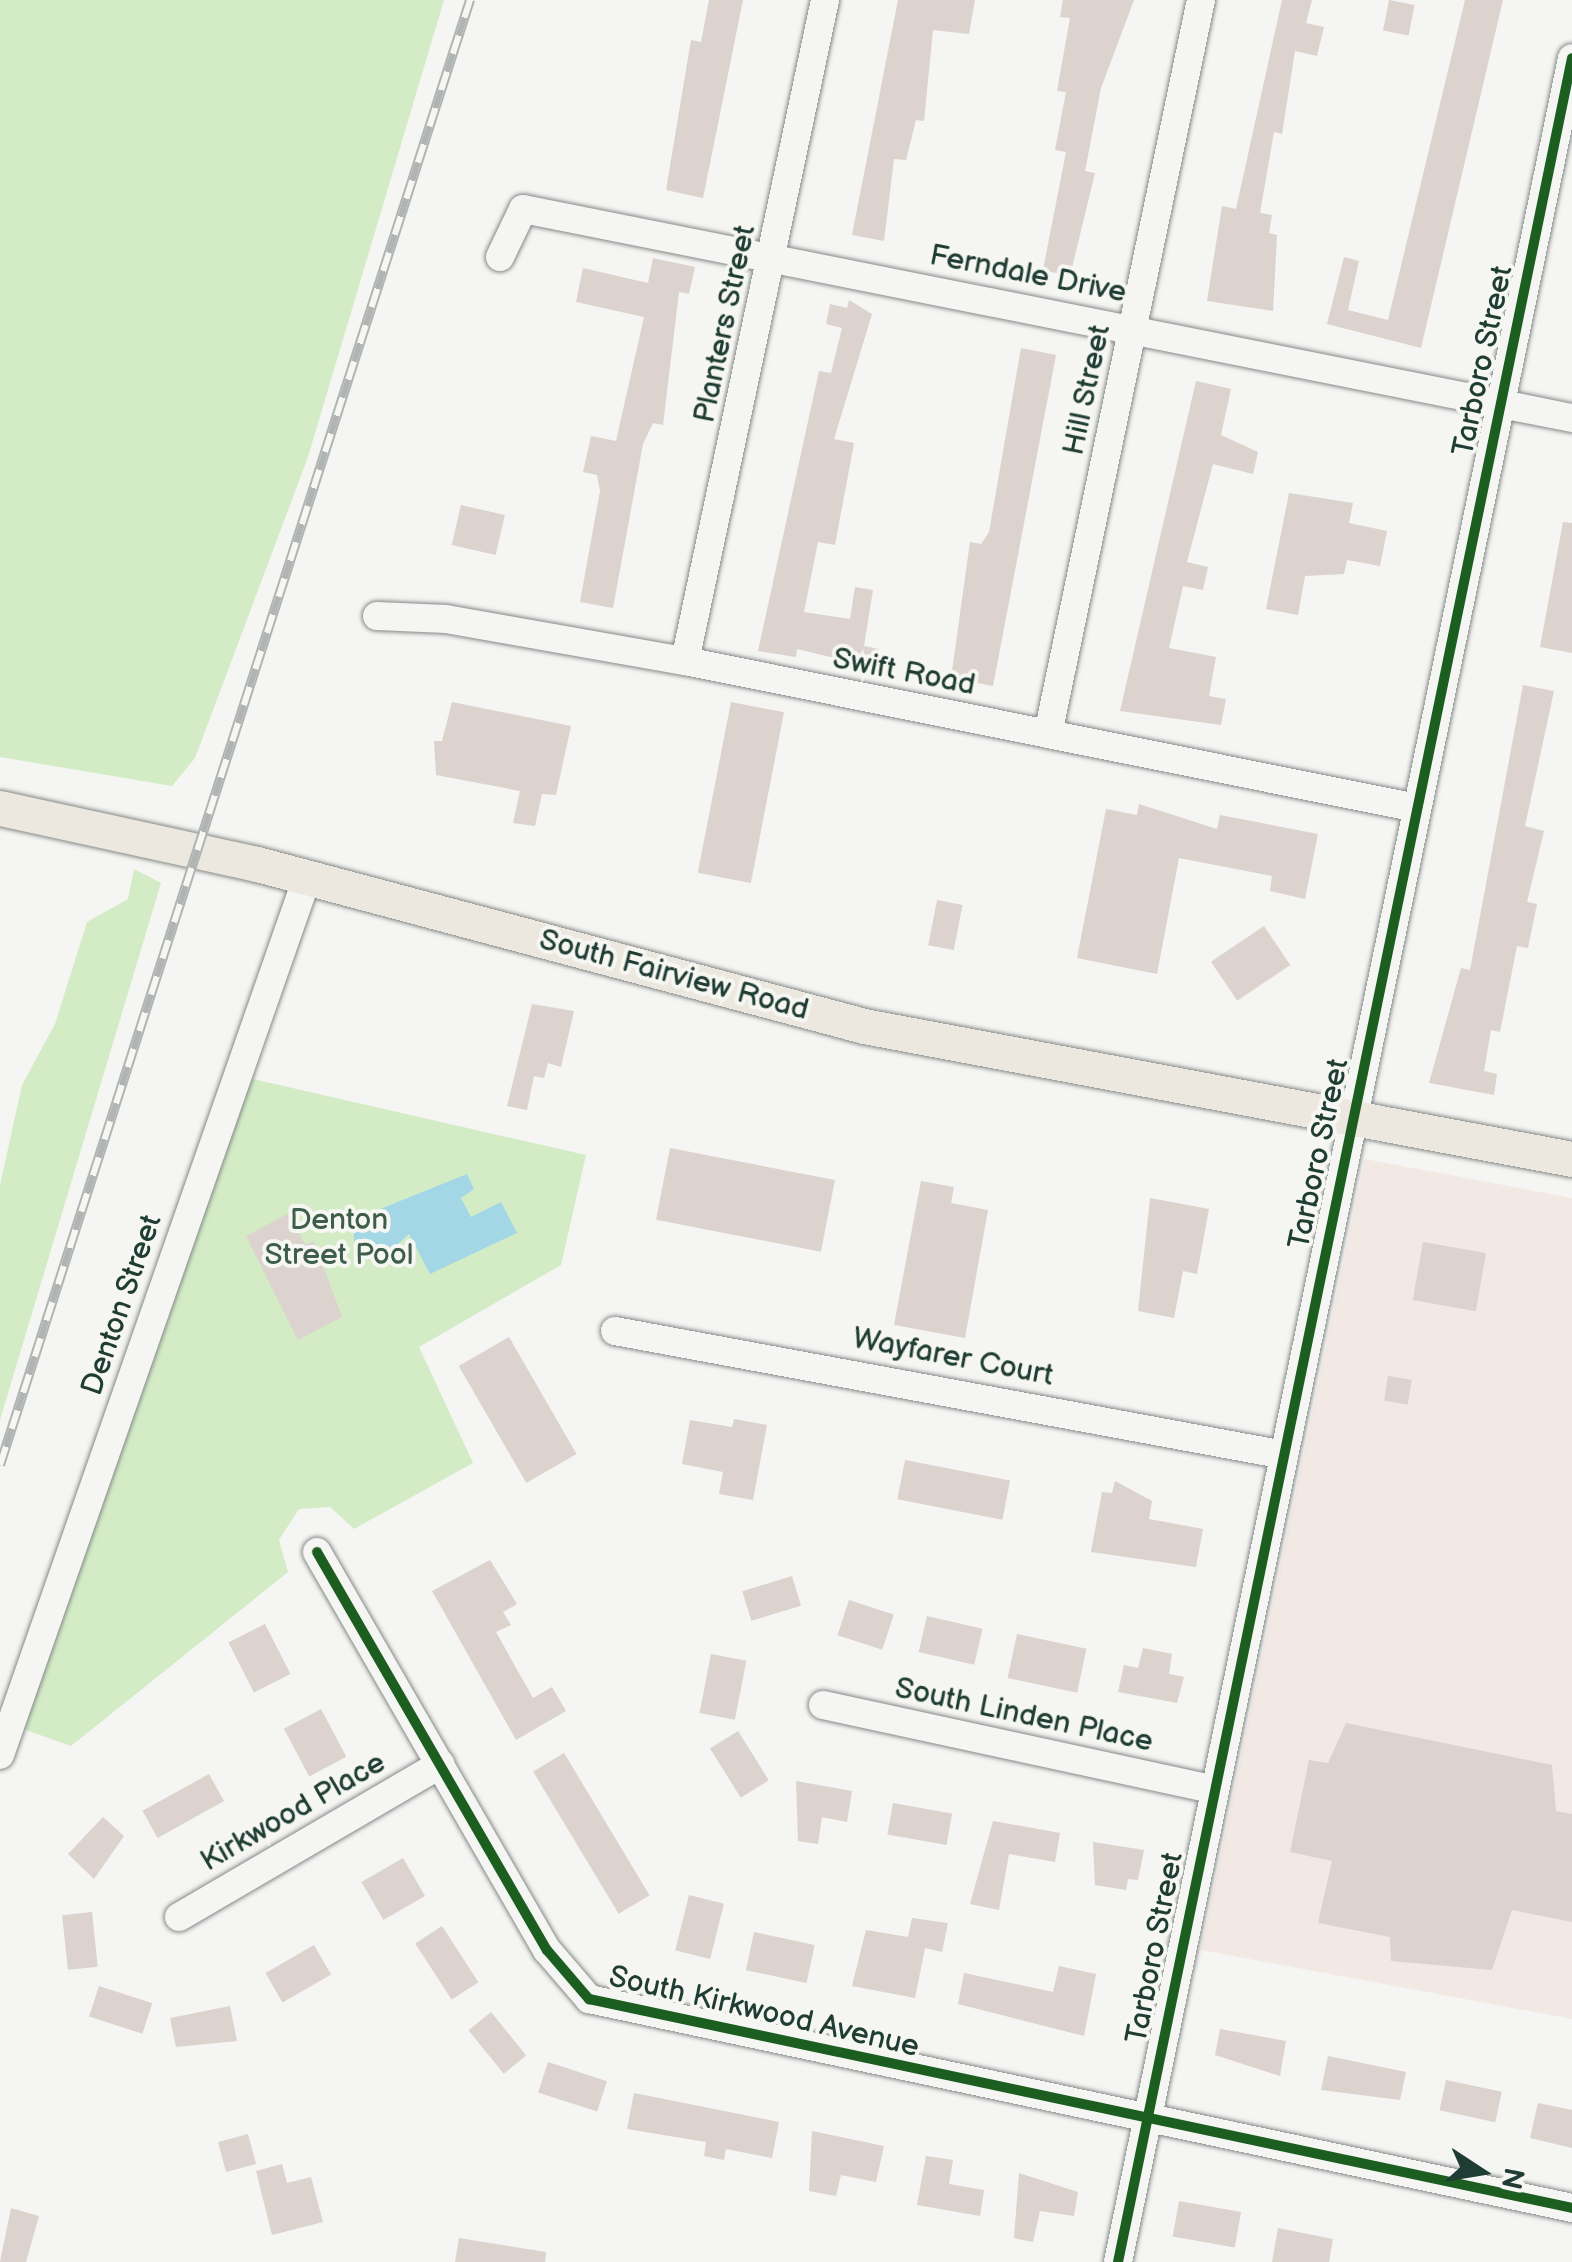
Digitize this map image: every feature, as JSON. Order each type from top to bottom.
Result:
[{"type":"main road","name":"South Fairview Road","points":[[0,808],[308,878],[864,1026],[1572,1159]]},
{"type":"street","name":"Planters Street","points":[[685,662],[774,257],[825,0]]},
{"type":"street","name":"Hill Street","points":[[1048,734],[1201,0]]},
{"type":"street","name":"Tarboro Street","points":[[1118,2262],[1211,1788],[1572,58]]},
{"type":"street","name":"Ferndale Drive","points":[[500,256],[523,209],[1572,418]]},
{"type":"street","name":"Swift Road","points":[[377,616],[446,619],[685,662],[1417,808]]},
{"type":"street","name":"Denton Street","points":[[0,1755],[308,878]]},
{"type":"street","name":"Wayfarer Court","points":[[615,1330],[1280,1454]]},
{"type":"street","name":"South Kirkwood Avenue","points":[[317,1552],[547,1950],[589,1999],[1572,2208]]},
{"type":"street","name":"South Linden Place","points":[[823,1705],[1211,1788]]},
{"type":"street","name":"Kirkwood Place","points":[[179,1917],[441,1764]]},
{"type":"shaded area","points":[[1365,1159],[1572,1198],[1572,2019],[1201,1950]]},
{"type":"green space","points":[[0,0],[444,0],[308,457],[195,758],[172,786],[0,757]]},
{"type":"green space","points":[[134,869],[161,883],[0,1420],[0,1185],[22,1085],[55,1024],[87,922],[128,899]]},
{"type":"green space","name":"Denton Street Pool","points":[[249,1078],[586,1155],[561,1265],[419,1347],[473,1463],[354,1529],[330,1507],[299,1509],[279,1540],[288,1572],[71,1746],[23,1729]]},
{"type":"water","points":[[467,1174],[474,1189],[461,1198],[471,1217],[501,1202],[517,1233],[430,1274],[409,1234],[385,1256],[355,1252],[353,1220]]},
{"type":"building","points":[[709,0],[743,0],[703,198],[666,190],[691,40],[701,42]]},
{"type":"building","points":[[898,0],[975,0],[969,34],[933,30],[924,121],[916,120],[906,160],[894,159],[884,241],[852,235]]},
{"type":"building","points":[[1063,0],[1134,0],[1101,88],[1085,171],[1095,173],[1070,276],[1043,270],[1066,152],[1055,150],[1066,92],[1057,91],[1070,18],[1060,17]]},
{"type":"building","points":[[1282,0],[1312,0],[1306,23],[1324,27],[1317,56],[1295,51],[1282,134],[1274,132],[1260,213],[1272,215],[1269,233],[1277,235],[1273,311],[1207,301],[1222,206],[1236,209]]},
{"type":"building","points":[[1389,0],[1415,5],[1409,35],[1383,30]]},
{"type":"building","points":[[1465,0],[1503,0],[1421,348],[1327,324],[1344,257],[1359,261],[1348,310],[1388,320]]},
{"type":"building","points":[[653,258],[695,267],[689,294],[679,292],[663,425],[653,423],[643,444],[613,608],[580,602],[600,491],[597,475],[583,472],[591,436],[616,441],[644,317],[576,302],[583,268],[648,283]]},
{"type":"building","points":[[849,300],[872,314],[834,439],[854,443],[835,545],[818,542],[804,612],[850,619],[855,587],[873,590],[864,646],[879,649],[876,668],[797,649],[796,657],[758,651],[819,371],[831,373],[842,328],[826,324],[830,304],[847,308]]},
{"type":"building","points":[[1021,348],[1056,355],[993,686],[951,678],[970,542],[981,544],[989,532]]},
{"type":"building","points":[[1196,381],[1231,389],[1221,435],[1258,452],[1253,474],[1213,464],[1187,562],[1208,567],[1203,590],[1183,586],[1169,648],[1216,657],[1209,696],[1226,699],[1221,725],[1120,711]]},
{"type":"building","points":[[1289,493],[1353,503],[1349,523],[1387,531],[1380,566],[1347,560],[1344,574],[1305,576],[1298,615],[1266,609]]},
{"type":"building","points":[[461,505],[505,515],[496,555],[452,545]]},
{"type":"building","points":[[1563,522],[1572,523],[1572,653],[1540,647]]},
{"type":"building","points":[[1523,685],[1554,691],[1525,826],[1544,831],[1527,902],[1537,904],[1528,948],[1517,946],[1500,1032],[1491,1030],[1484,1071],[1497,1074],[1494,1095],[1429,1083],[1461,968],[1470,970]]},
{"type":"building","points":[[452,702],[571,726],[556,795],[542,794],[535,826],[513,823],[520,791],[436,775],[434,741],[442,741]]},
{"type":"building","points":[[731,702],[784,712],[751,883],[698,873]]},
{"type":"building","points":[[1139,804],[1217,829],[1220,815],[1318,834],[1305,899],[1270,891],[1272,876],[1179,858],[1157,974],[1077,958],[1106,809],[1137,815]]},
{"type":"building","points":[[937,900],[963,905],[954,950],[928,945]]},
{"type":"building","points":[[1264,926],[1290,965],[1237,1001],[1211,962]]},
{"type":"building","points":[[532,1004],[574,1011],[561,1067],[548,1063],[544,1078],[534,1076],[527,1110],[507,1106]]},
{"type":"building","points":[[670,1148],[835,1180],[821,1252],[656,1220]]},
{"type":"building","points":[[921,1181],[954,1187],[951,1203],[988,1210],[965,1338],[894,1325]]},
{"type":"building","points":[[1150,1198],[1209,1209],[1197,1274],[1183,1271],[1174,1318],[1138,1311]]},
{"type":"building","points":[[289,1213],[305,1245],[314,1241],[342,1317],[298,1340],[246,1236]]},
{"type":"building","points":[[1423,1242],[1486,1253],[1476,1311],[1413,1300]]},
{"type":"building","points":[[509,1337],[576,1454],[526,1483],[459,1366]]},
{"type":"building","points":[[1388,1376],[1412,1380],[1408,1404],[1384,1401]]},
{"type":"building","points":[[734,1419],[767,1425],[753,1500],[719,1494],[723,1472],[682,1464],[690,1420],[732,1427]]},
{"type":"building","points":[[905,1460],[1010,1480],[1002,1520],[897,1499]]},
{"type":"building","points":[[1115,1481],[1152,1501],[1149,1519],[1203,1529],[1196,1567],[1091,1552],[1102,1492],[1112,1493]]},
{"type":"building","points":[[490,1560],[517,1604],[503,1612],[511,1625],[496,1632],[533,1698],[552,1687],[566,1711],[516,1740],[432,1591]]},
{"type":"building","points":[[792,1576],[801,1606],[751,1621],[742,1591]]},
{"type":"building","points":[[849,1600],[894,1615],[882,1650],[838,1635]]},
{"type":"building","points":[[927,1616],[983,1629],[974,1665],[919,1652]]},
{"type":"building","points":[[265,1624],[290,1674],[254,1693],[228,1643]]},
{"type":"building","points":[[1017,1634],[1086,1649],[1077,1693],[1008,1678]]},
{"type":"building","points":[[1143,1648],[1172,1654],[1169,1674],[1184,1677],[1177,1703],[1118,1692],[1124,1665],[1138,1668]]},
{"type":"building","points":[[711,1654],[746,1661],[735,1720],[700,1713]]},
{"type":"building","points":[[321,1709],[346,1757],[309,1776],[284,1729]]},
{"type":"building","points":[[1346,1723],[1552,1765],[1556,1811],[1572,1814],[1572,1922],[1512,1910],[1492,1970],[1391,1961],[1390,1937],[1318,1923],[1332,1861],[1290,1852],[1309,1760],[1328,1763]]},
{"type":"building","points":[[738,1731],[769,1780],[741,1798],[710,1748]]},
{"type":"building","points":[[564,1753],[649,1895],[619,1914],[533,1772]]},
{"type":"building","points":[[209,1774],[224,1801],[158,1838],[143,1811]]},
{"type":"building","points":[[796,1781],[852,1791],[847,1822],[822,1817],[818,1844],[798,1841]]},
{"type":"building","points":[[893,1803],[952,1813],[947,1845],[887,1835]]},
{"type":"building","points":[[103,1817],[124,1836],[94,1879],[68,1854]]},
{"type":"building","points":[[993,1821],[1060,1833],[1055,1862],[1009,1854],[999,1910],[970,1904]]},
{"type":"building","points":[[1093,1842],[1144,1850],[1138,1880],[1128,1879],[1126,1890],[1095,1885]]},
{"type":"building","points":[[403,1858],[425,1896],[383,1920],[361,1882]]},
{"type":"building","points":[[689,1895],[724,1904],[710,1959],[675,1950]]},
{"type":"building","points":[[92,1912],[98,1967],[68,1970],[62,1915]]},
{"type":"building","points":[[912,1918],[948,1923],[942,1952],[925,1948],[915,1998],[852,1986],[866,1930],[908,1937]]},
{"type":"building","points":[[442,1926],[478,1982],[452,2000],[415,1943]]},
{"type":"building","points":[[754,1932],[815,1945],[807,1983],[746,1970]]},
{"type":"building","points":[[314,1945],[331,1974],[283,2002],[266,1973]]},
{"type":"building","points":[[1059,1966],[1096,1974],[1084,2036],[958,2004],[964,1973],[1053,1992]]},
{"type":"building","points":[[99,1986],[152,2003],[142,2034],[89,2016]]},
{"type":"building","points":[[230,2006],[237,2041],[176,2047],[170,2018]]},
{"type":"building","points":[[491,2012],[526,2056],[504,2074],[468,2030]]},
{"type":"building","points":[[1220,2029],[1286,2041],[1280,2076],[1215,2055]]},
{"type":"building","points":[[1328,2056],[1406,2072],[1400,2100],[1321,2090]]},
{"type":"building","points":[[548,2062],[607,2081],[597,2112],[538,2092]]},
{"type":"building","points":[[1446,2080],[1502,2092],[1495,2122],[1440,2110]]},
{"type":"building","points":[[634,2093],[779,2122],[772,2158],[726,2149],[724,2160],[704,2156],[706,2142],[627,2129]]},
{"type":"building","points":[[1538,2103],[1572,2110],[1572,2148],[1530,2138]]},
{"type":"building","points":[[812,2131],[884,2146],[876,2182],[841,2175],[836,2196],[809,2191]]},
{"type":"building","points":[[248,2134],[256,2164],[226,2172],[218,2142]]},
{"type":"building","points":[[926,2156],[953,2160],[949,2184],[984,2190],[980,2216],[917,2205]]},
{"type":"building","points":[[282,2164],[287,2183],[311,2177],[323,2222],[272,2235],[256,2171]]},
{"type":"building","points":[[1019,2173],[1078,2192],[1074,2216],[1040,2211],[1033,2242],[1014,2238]]},
{"type":"building","points":[[1179,2201],[1241,2212],[1235,2247],[1173,2236]]},
{"type":"building","points":[[11,2208],[39,2216],[26,2262],[0,2262]]},
{"type":"building","points":[[1278,2228],[1333,2239],[1329,2262],[1272,2262]]},
{"type":"building","points":[[459,2238],[546,2252],[545,2262],[455,2262]]},
{"type":"railway","points":[[0,1465],[470,0]]},
{"type":"cycle path","points":[[1118,2262],[1572,58]]},
{"type":"cycle path","points":[[317,1552],[547,1950],[589,1999],[1572,2208]]}]
